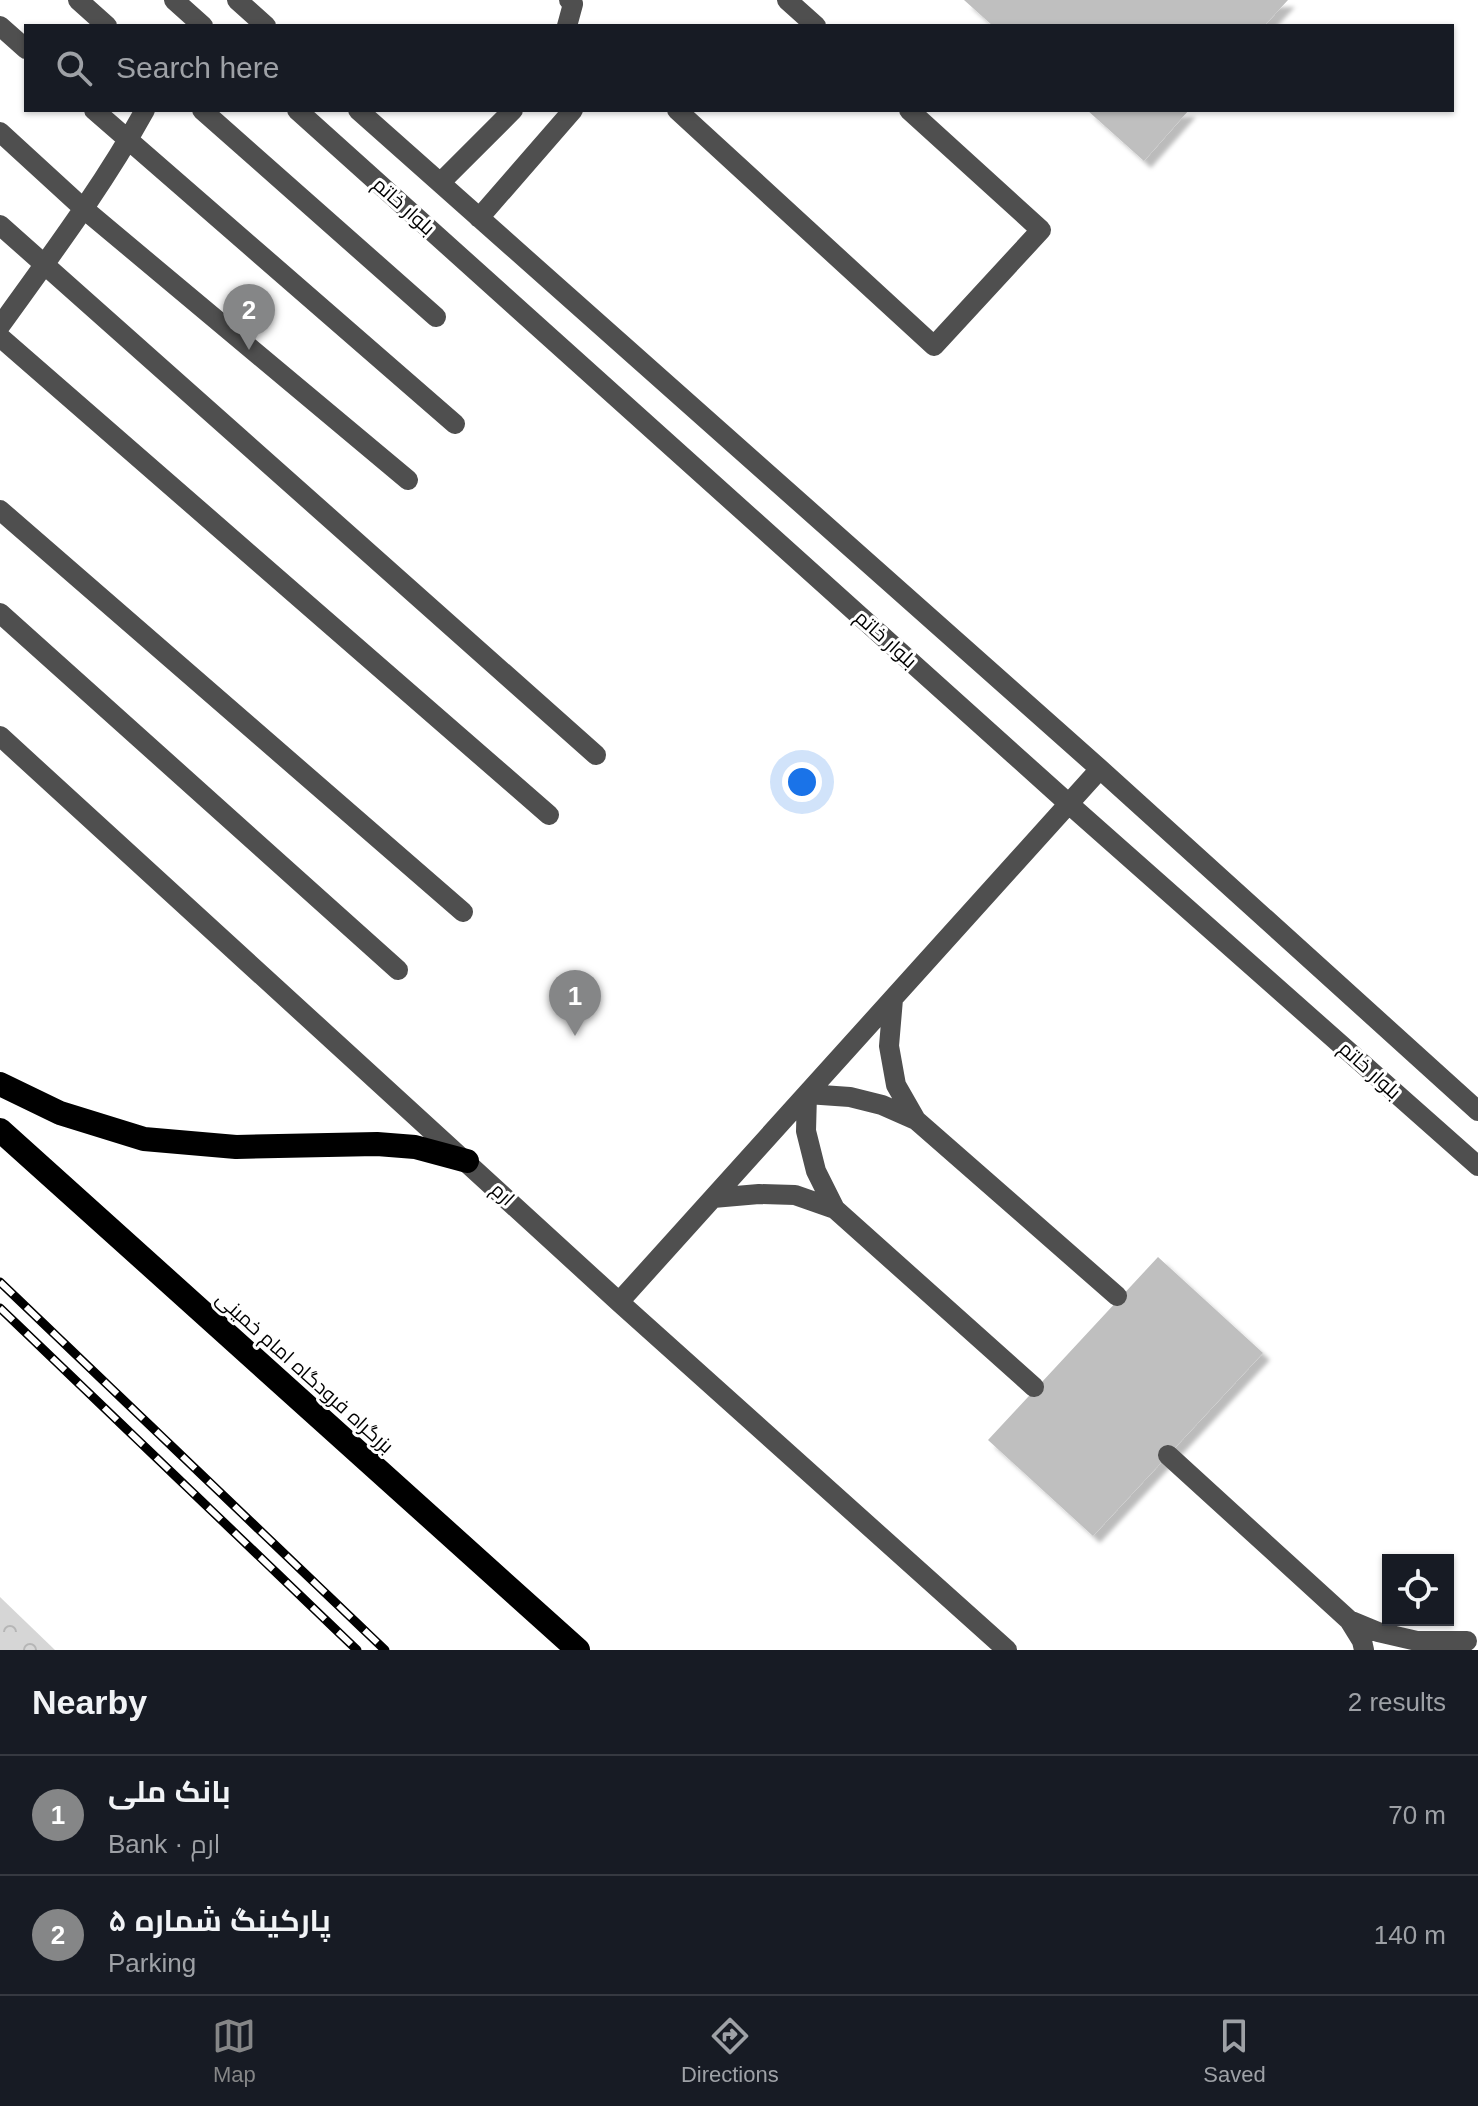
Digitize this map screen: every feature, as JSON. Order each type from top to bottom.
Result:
[{"type":"highway","points":[[0,1084],[60,1113],[144,1139],[236,1147],[377,1144],[415,1147],[467,1161]]},
{"type":"highway","name":"بزرگراه فرودگاه امام خمینی","points":[[0,1130],[578,1650]]},
{"type":"street","points":[[78,0],[105,24]]},
{"type":"street","points":[[174,0],[201,24]]},
{"type":"street","points":[[237,0],[264,24]]},
{"type":"street","points":[[568,24],[573,4],[569,0]]},
{"type":"street","points":[[787,0],[814,24]]},
{"type":"street","points":[[0,26],[24,47]]},
{"type":"street","points":[[96,112],[455,424]]},
{"type":"street","points":[[0,326],[84,209],[144,112]]},
{"type":"street","points":[[204,112],[436,317]]},
{"type":"street","name":"بلوار خاتم","points":[[299,112],[1069,804],[1478,1166]]},
{"type":"street","name":"بلوار خاتم","points":[[360,112],[1100,769],[1478,1111]]},
{"type":"street","points":[[440,183],[511,112]]},
{"type":"street","points":[[479,218],[571,112]]},
{"type":"street","points":[[679,112],[934,346],[1041,230],[911,112]]},
{"type":"street","points":[[0,132],[84,209],[408,480]]},
{"type":"street","points":[[0,225],[596,755]]},
{"type":"street","points":[[0,337],[549,815]]},
{"type":"street","points":[[0,510],[463,912]]},
{"type":"street","points":[[0,613],[398,970]]},
{"type":"street","name":"ارم","points":[[0,736],[619,1302],[1007,1650]]},
{"type":"street","points":[[619,1302],[1100,769]]},
{"type":"street","points":[[893,999],[889,1046],[896,1085],[916,1120]]},
{"type":"street","points":[[807,1094],[850,1097],[882,1105],[916,1120],[1117,1296]]},
{"type":"street","points":[[807,1094],[806,1131],[816,1171],[835,1209],[1034,1387]]},
{"type":"street","points":[[713,1198],[795,1195],[835,1209]]},
{"type":"street","points":[[1168,1455],[1349,1620],[1364,1650]]},
{"type":"street","points":[[1349,1620],[1378,1632],[1417,1641],[1468,1640]]},
{"type":"green space","points":[[0,1597],[55,1650],[0,1650]]},
{"type":"building","points":[[964,0],[1288,0],[1266,24],[991,24]]},
{"type":"building","points":[[1089,112],[1187,112],[1144,161]]},
{"type":"building","points":[[1158,1257],[1263,1353],[1093,1536],[988,1440]]},
{"type":"railway","points":[[0,1282],[385,1650]]},
{"type":"railway","points":[[0,1308],[357,1650]]},
{"type":"place","name":"پارکینگ شماره ۵","points":[[249,350]]},
{"type":"place","name":"بانک ملی","points":[[575,1036]]}]
